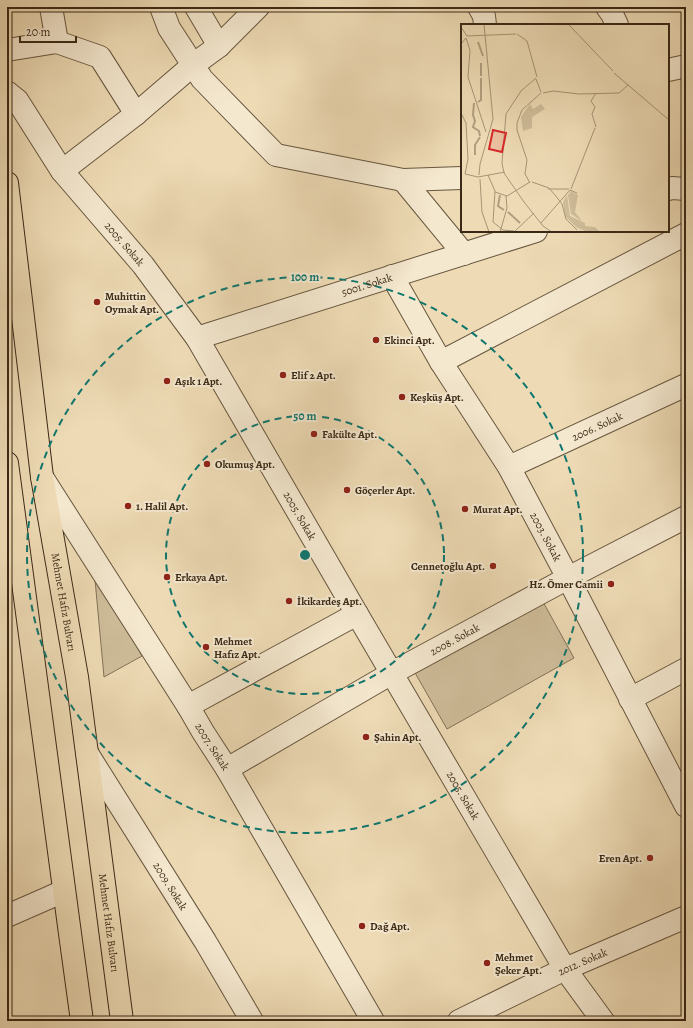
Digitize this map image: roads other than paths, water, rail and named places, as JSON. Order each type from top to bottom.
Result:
[{"type":"main road","name":"Mehmet Hafız Bulvarı","points":[[7,182],[42,477],[77,677],[122,1021]]},
{"type":"main road","points":[[8,472],[82,1021]]},
{"type":"street","points":[[51,7],[57,42]]},
{"type":"street","points":[[160,7],[169,28],[202,79],[276,155],[403,180],[461,178]]},
{"type":"street","points":[[196,7],[219,46]]},
{"type":"street","points":[[62,170],[136,114],[193,65],[219,46],[258,7]]},
{"type":"street","points":[[479,7],[484,16],[485,24]]},
{"type":"street","points":[[607,7],[617,24]]},
{"type":"street","points":[[7,50],[57,42],[100,57],[136,114]]},
{"type":"street","points":[[669,70],[686,66]]},
{"type":"street","name":"2005. Sokak","points":[[7,92],[17,100],[62,170],[143,265],[197,338],[565,969],[603,1021]]},
{"type":"street","points":[[403,180],[464,254]]},
{"type":"street","name":"5001. Sokak","points":[[197,338],[533,232]]},
{"type":"street","points":[[441,362],[686,234]]},
{"type":"street","name":"2003. Sokak","points":[[392,276],[441,362],[509,467],[686,806]]},
{"type":"street","name":"2006. Sokak","points":[[509,467],[686,385]]},
{"type":"street","name":"2007. Sokak","points":[[42,477],[227,769],[373,1021]]},
{"type":"street","name":"2008. Sokak","points":[[227,769],[392,673],[686,516]]},
{"type":"street","points":[[188,706],[357,614]]},
{"type":"street","points":[[630,699],[686,669]]},
{"type":"street","name":"2009. Sokak","points":[[87,753],[205,941],[252,1021]]},
{"type":"street","points":[[7,916],[64,891]]},
{"type":"street","name":"2012. Sokak","points":[[460,1021],[565,969],[686,917]]},
{"type":"place","name":"Muhittin Oymak Apt.","points":[[97,302]]},
{"type":"place","name":"Ekinci Apt.","points":[[376,340]]},
{"type":"place","name":"Elif 2 Apt.","points":[[283,375]]},
{"type":"place","name":"Aşık 1 Apt.","points":[[167,381]]},
{"type":"place","name":"Keşküş Apt.","points":[[402,397]]},
{"type":"place","name":"Fakülte Apt.","points":[[314,434]]},
{"type":"place","name":"Okumuş Apt.","points":[[207,464]]},
{"type":"place","name":"Göçerler Apt.","points":[[347,490]]},
{"type":"place","name":"1. Halil Apt.","points":[[128,506]]},
{"type":"place","name":"Murat Apt.","points":[[465,509]]},
{"type":"place","name":"Cennetoğlu Apt.","points":[[493,566]]},
{"type":"place","name":"Erkaya Apt.","points":[[167,577]]},
{"type":"place","name":"Hz. Ömer Camii","points":[[611,584]]},
{"type":"place","name":"İkikardeş Apt.","points":[[289,601]]},
{"type":"place","name":"Mehmet Hafız Apt.","points":[[206,647]]},
{"type":"place","name":"Şahin Apt.","points":[[366,737]]},
{"type":"place","name":"Eren Apt.","points":[[650,858]]},
{"type":"place","name":"Dağ Apt.","points":[[362,926]]},
{"type":"place","name":"Mehmet Şeker Apt.","points":[[487,963]]}]
